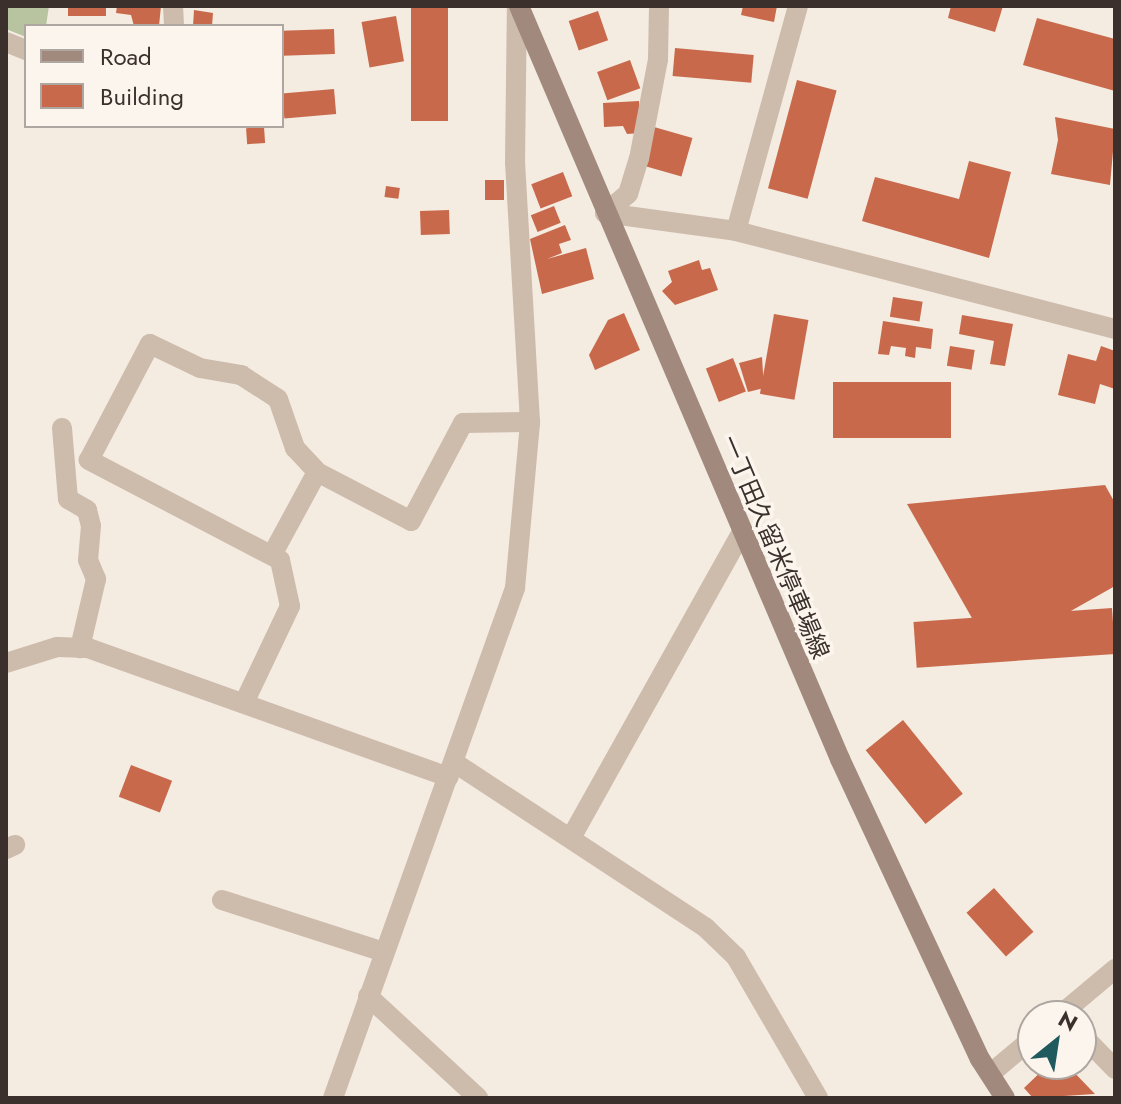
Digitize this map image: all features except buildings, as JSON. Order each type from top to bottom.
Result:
[{"type":"main road","name":"一丁田久留米停車場線","points":[[518,6],[740,535],[990,1074],[1005,1098]]},
{"type":"street","points":[[333,1098],[515,588],[530,422],[515,162],[518,6]]},
{"type":"street","points":[[605,213],[628,194],[639,159],[658,59],[659,6]]},
{"type":"street","points":[[736,231],[798,6]]},
{"type":"street","points":[[605,213],[736,231],[1115,329]]},
{"type":"street","points":[[244,703],[290,606],[280,560],[89,460],[150,344],[200,368],[241,375],[278,399],[295,448],[317,472],[411,521],[463,423],[530,422]]},
{"type":"street","points":[[62,428],[68,499],[87,510],[88,560],[96,579],[80,648]]},
{"type":"street","points":[[272,555],[317,472]]},
{"type":"street","points":[[572,836],[740,535]]},
{"type":"street","points":[[6,663],[57,647],[80,648],[452,770],[572,836],[706,928],[736,957],[818,1098]]},
{"type":"street","points":[[222,900],[384,952]]},
{"type":"street","points":[[1079,1000],[1115,969]]},
{"type":"street","points":[[368,996],[478,1098]]},
{"type":"street","points":[[1097,1050],[1115,1069]]},
{"type":"street","points":[[990,1074],[1017,1051]]},
{"type":"green space","points":[[6,6],[49,6],[46,24],[24,24],[24,36],[6,29]]}]
